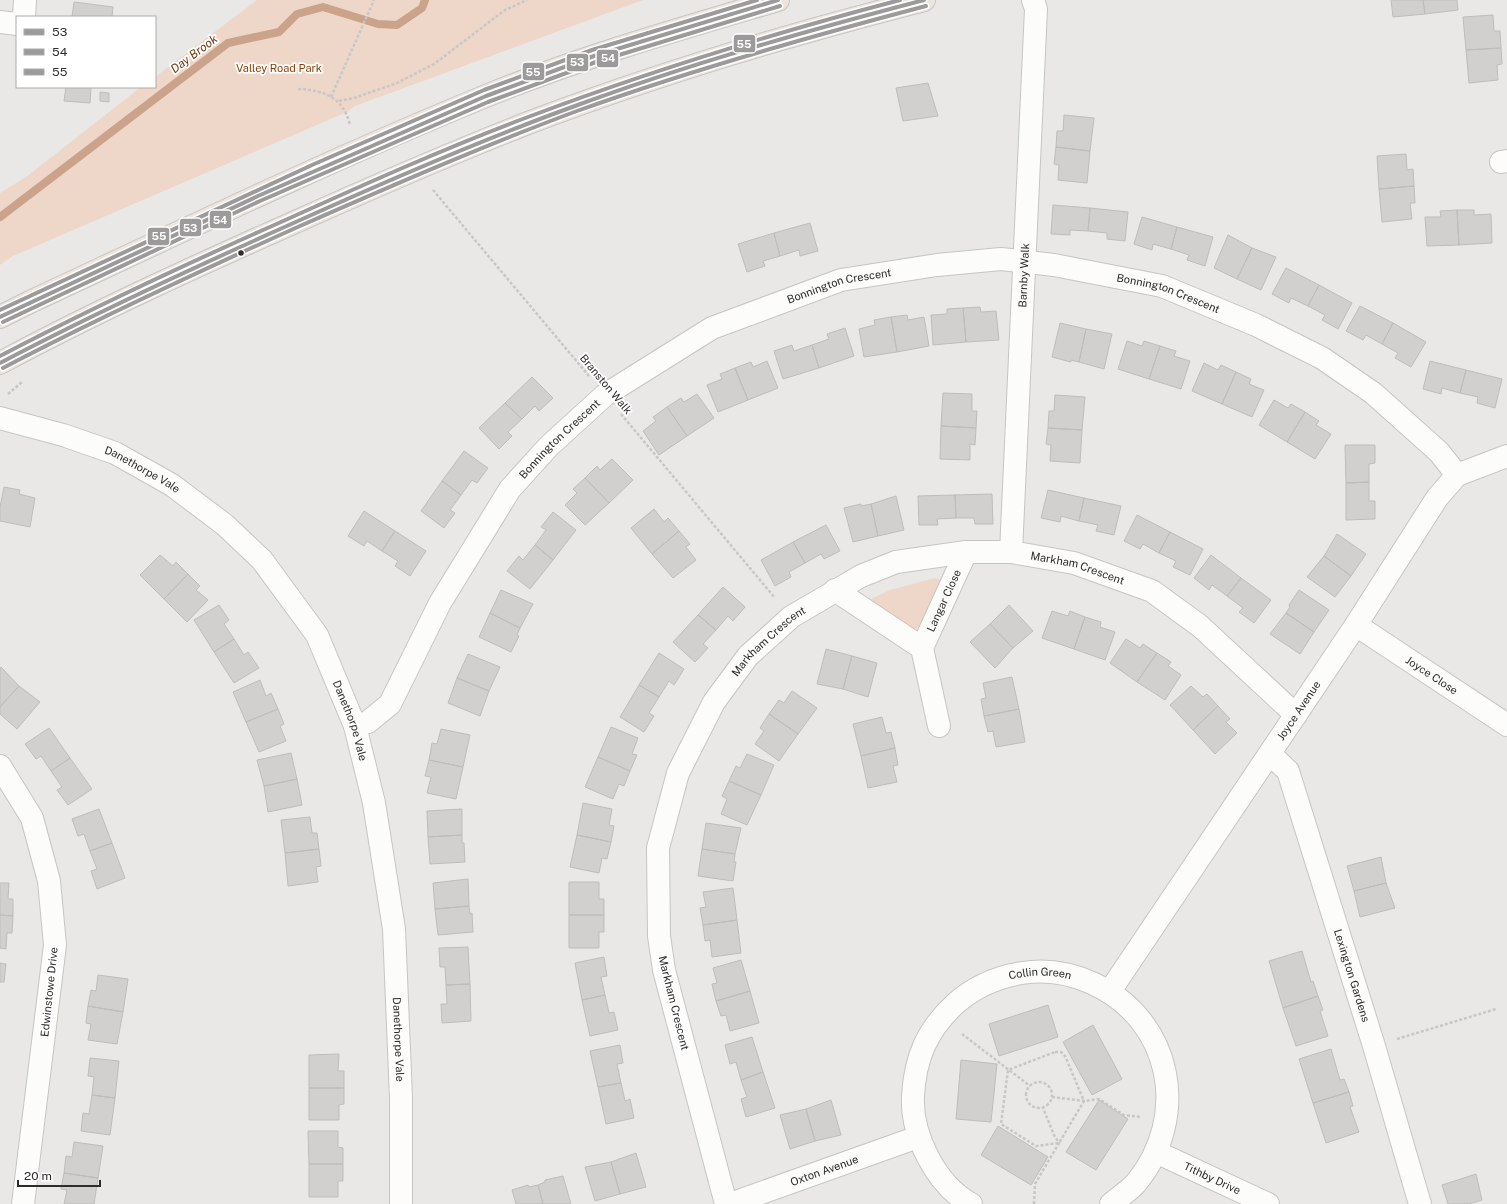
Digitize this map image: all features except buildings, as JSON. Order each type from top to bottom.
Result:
[{"type":"highway","points":[[0,317],[255,198],[487,95],[604,53],[778,0]]},
{"type":"highway","points":[[0,363],[119,303],[220,255],[399,176],[528,123],[638,84],[848,20],[924,0]]},
{"type":"street","points":[[24,16],[25,0]]},
{"type":"street","name":"Barnby Walk","points":[[1012,552],[1036,9],[1033,0]]},
{"type":"street","points":[[0,22],[16,24]]},
{"type":"street","name":"Bonnington Crescent","points":[[355,726],[368,722],[390,704],[440,604],[510,489],[549,446],[605,395],[712,328],[840,280],[937,265],[1001,259],[1025,263],[1054,265],[1162,286],[1256,325],[1322,358],[1373,393],[1440,452],[1457,475]]},
{"type":"street","name":"Danethorpe Vale","points":[[0,418],[64,436],[115,453],[172,486],[225,524],[262,560],[317,635],[355,726],[374,803],[394,929],[401,1098],[401,1204]]},
{"type":"street","name":"Joyce Avenue","points":[[1110,991],[1356,625],[1436,498],[1457,475],[1507,456]]},
{"type":"street","name":"Markham Crescent","points":[[726,1204],[664,970],[659,936],[658,848],[678,773],[714,702],[748,656],[791,617],[861,576],[896,562],[966,552],[1012,552],[1074,563],[1152,591],[1200,626],[1296,715]]},
{"type":"street","name":"Langar Close","points":[[922,648],[966,552]]},
{"type":"street","points":[[835,590],[922,648],[939,726]]},
{"type":"street","name":"Joyce Close","points":[[1356,625],[1507,725]]},
{"type":"street","name":"Lexington Gardens","points":[[1270,754],[1288,771],[1374,1046],[1420,1204]]},
{"type":"street","name":"Edwinstowe Drive","points":[[0,766],[32,818],[49,881],[55,945],[24,1204]]},
{"type":"street","name":"Collin Green","points":[[970,1204],[962,1199],[936,1171],[918,1137],[912,1106],[914,1075],[924,1044],[941,1018],[968,992],[1002,976],[1039,970],[1076,975],[1110,991],[1133,1010],[1154,1041],[1163,1062],[1168,1092],[1166,1122],[1156,1152],[1135,1184],[1111,1204]]},
{"type":"street","name":"Oxton Avenue","points":[[730,1204],[918,1137]]},
{"type":"street","name":"Tithby Drive","points":[[1156,1152],[1268,1204]]},
{"type":"path","points":[[331,97],[374,0]]},
{"type":"path","points":[[339,101],[354,98],[397,83],[434,64],[505,10],[527,0]]},
{"type":"path","points":[[298,89],[314,90],[339,101],[347,112],[350,124]]},
{"type":"path","name":"Branston Walk","points":[[399,176],[434,190],[791,617]]},
{"type":"path","points":[[5,396],[23,381]]},
{"type":"path","points":[[1374,1046],[1496,1009]]},
{"type":"path","points":[[941,1018],[1030,1086]]},
{"type":"path","points":[[1008,1070],[1055,1052],[1061,1052],[1065,1056],[1084,1101]]},
{"type":"path","points":[[1008,1070],[1001,1124],[1036,1146],[1059,1143]]},
{"type":"path","points":[[1037,1082],[1045,1083],[1051,1089],[1052,1097],[1050,1103],[1043,1108],[1035,1107],[1028,1102],[1026,1094],[1030,1086],[1037,1082]]},
{"type":"path","points":[[1052,1097],[1084,1101],[1099,1099],[1124,1115],[1166,1122]]},
{"type":"path","points":[[1034,1204],[1035,1184],[1084,1101]]},
{"type":"path","points":[[1043,1108],[1054,1135],[1059,1143]]},
{"type":"green space","name":"Valley Road Park","points":[[257,0],[643,0],[355,106],[347,112],[13,256],[0,265],[0,193],[26,177],[140,88],[156,88],[156,76]]},
{"type":"green space","points":[[935,578],[943,581],[919,627],[911,631],[867,601],[890,590]]},
{"type":"waterway","name":"Day Brook","points":[[0,217],[228,43],[279,32],[297,14],[323,7],[378,24],[397,25],[422,8],[425,0]]},
{"type":"transit line","name":"55","points":[[0,310],[312,165],[484,90],[592,50],[757,0]]},
{"type":"transit line","name":"53","points":[[0,317],[258,196],[486,96],[594,56],[778,0]]},
{"type":"transit line","name":"55","points":[[0,356],[104,304],[210,254],[404,167],[466,141],[574,100],[666,68],[759,39],[900,0]]},
{"type":"transit line","name":"53","points":[[0,363],[110,308],[222,255],[401,176],[540,119],[704,62],[924,0]]},
{"type":"transit line","name":"54","points":[[3,322],[260,201],[488,102],[596,62],[780,6]]},
{"type":"transit line","name":"54","points":[[3,368],[188,277],[300,226],[403,181],[542,124],[620,96],[706,68],[926,6]]}]
